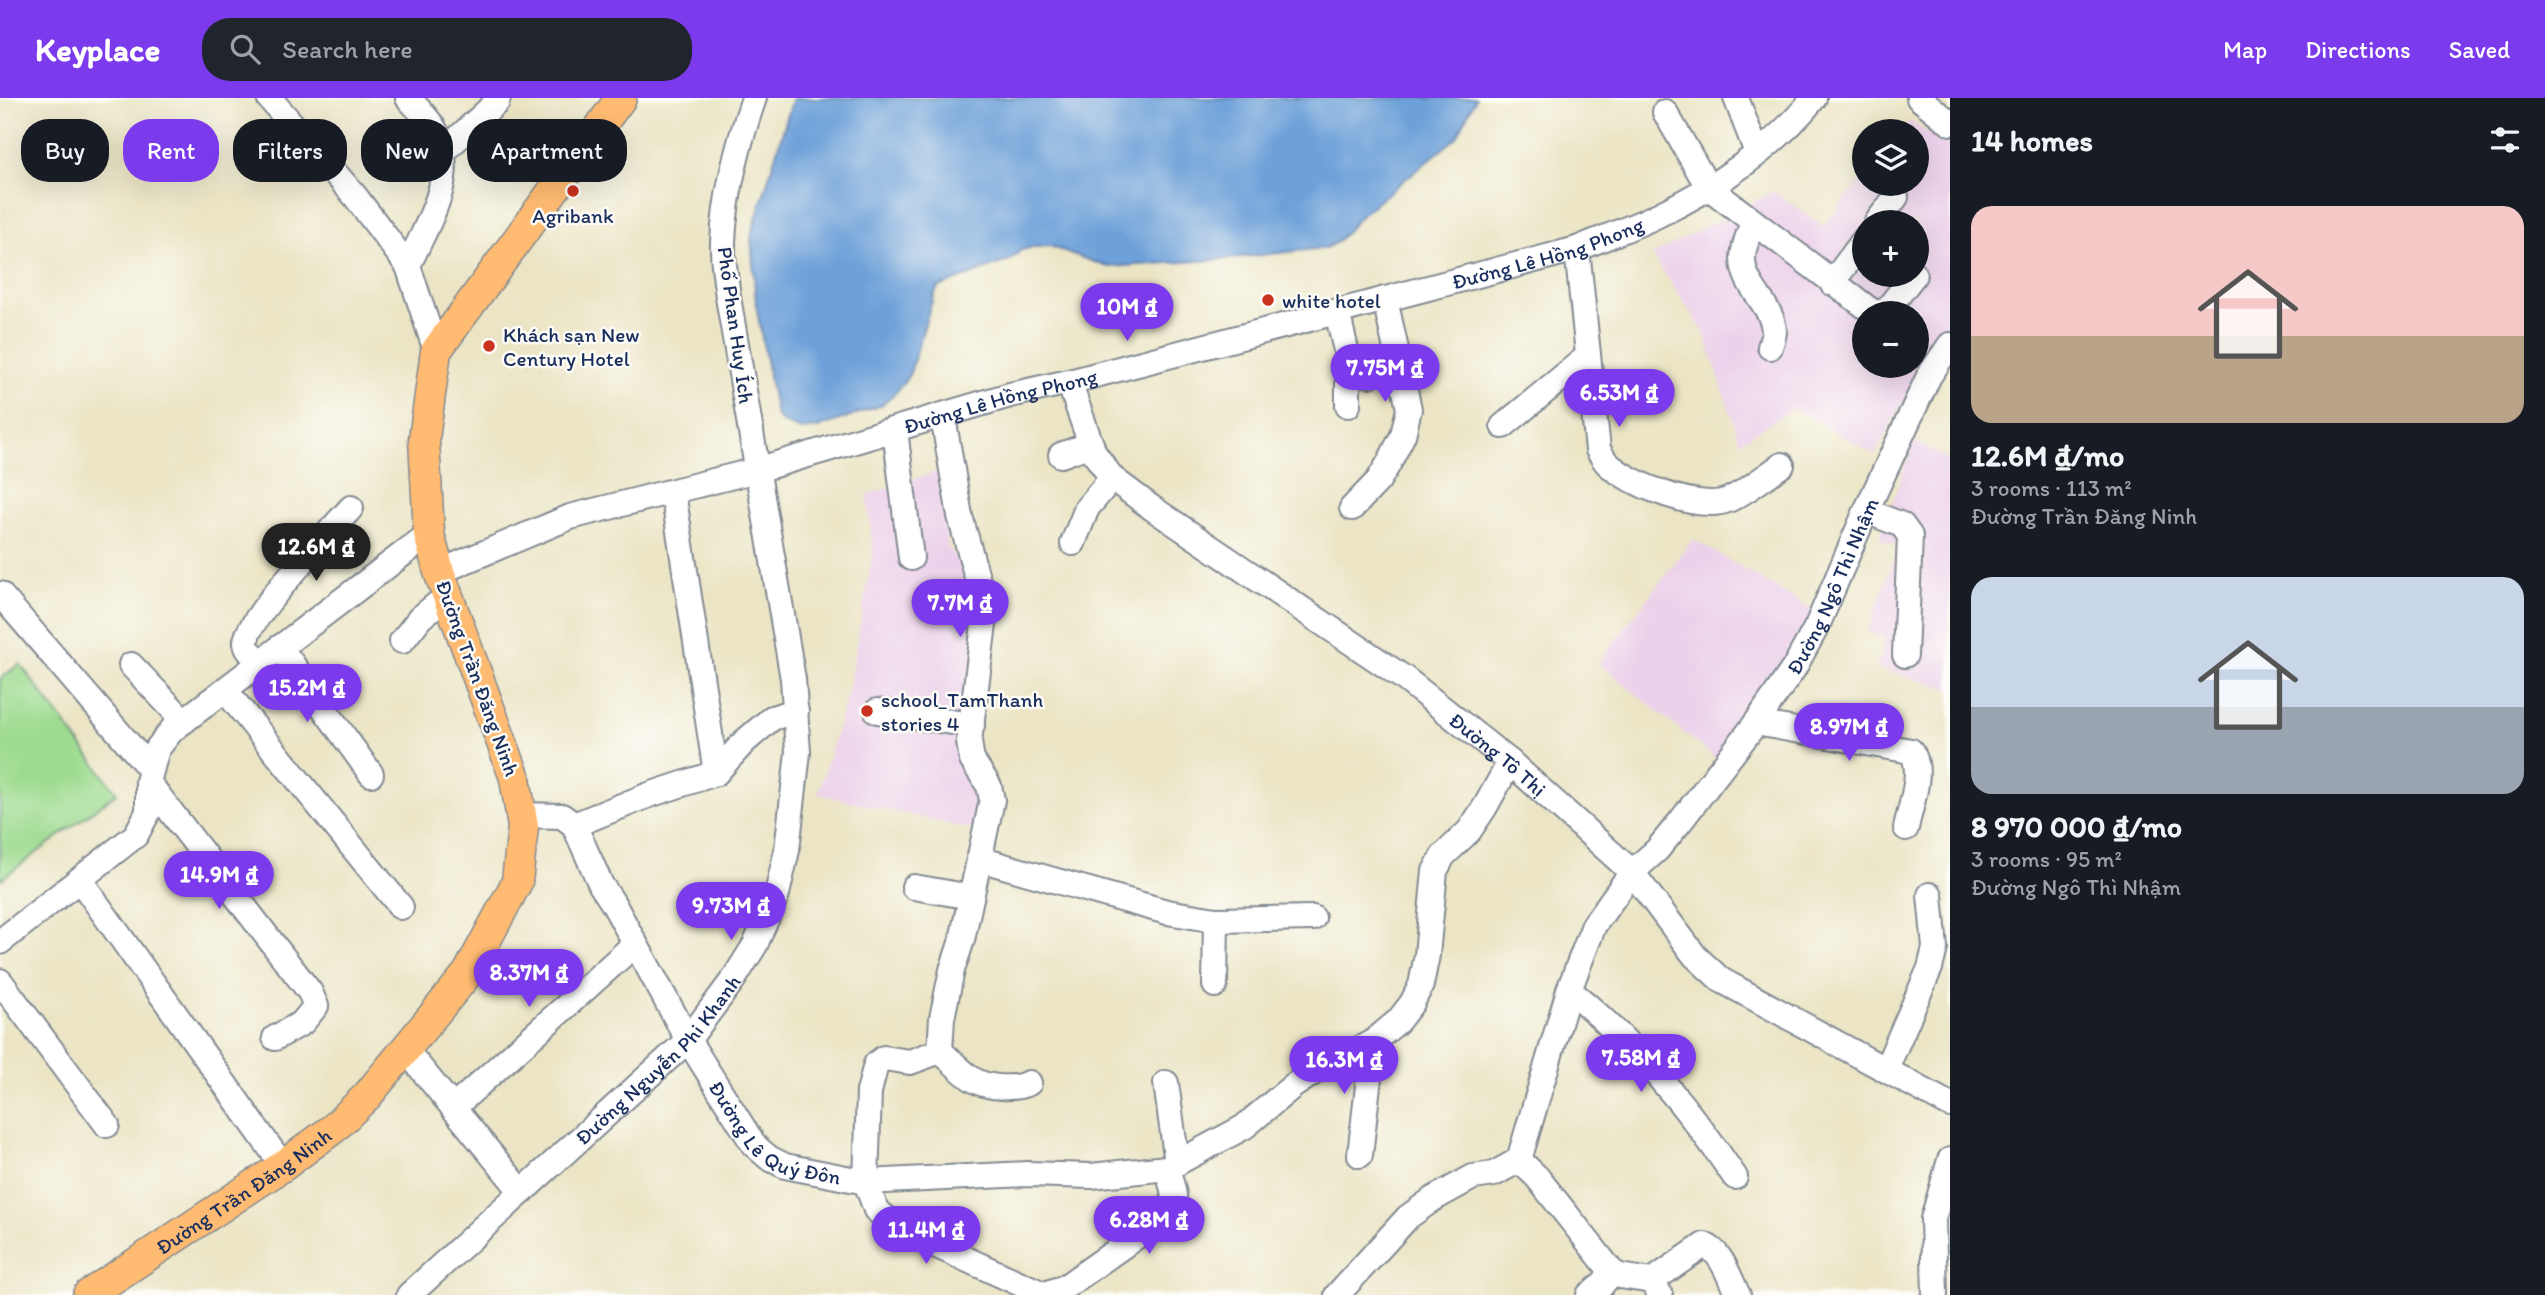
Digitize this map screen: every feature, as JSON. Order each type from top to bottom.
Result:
[{"type":"main road","name":"Đường Trần Đăng Ninh","points":[[88,1295],[283,1166],[334,1128],[367,1097],[468,973],[517,882],[523,827],[515,778],[443,583],[429,534],[424,439],[436,351],[621,98]]},
{"type":"street","points":[[268,98],[355,196],[408,266],[436,351]]},
{"type":"street","points":[[408,98],[426,119]]},
{"type":"street","points":[[453,143],[497,102],[498,98]]},
{"type":"street","name":"Phố Phan Huy Ích","points":[[754,98],[739,141],[727,201],[723,244],[728,296],[757,470]]},
{"type":"street","points":[[1736,98],[1757,153]]},
{"type":"street","name":"Đường Lê Hồng Phong","points":[[402,641],[443,583],[570,517],[757,470],[1010,395],[1069,382],[1577,248],[1657,215],[1708,187],[1757,153],[1814,98]]},
{"type":"street","points":[[1919,98],[1950,123]]},
{"type":"street","points":[[1665,113],[1708,187],[1832,283],[1878,313],[1885,312],[1904,287]]},
{"type":"street","points":[[408,266],[442,191],[442,182]]},
{"type":"street","points":[[1886,210],[1896,197]]},
{"type":"street","points":[[1753,222],[1744,246],[1742,262],[1750,285],[1769,316],[1774,331],[1770,347]]},
{"type":"street","points":[[1577,248],[1598,450],[1607,463],[1620,473],[1665,494],[1698,504],[1726,501],[1782,465]]},
{"type":"street","points":[[1832,283],[1852,256]]},
{"type":"street","points":[[1352,508],[1378,481],[1389,463],[1403,435],[1409,409],[1385,299]]},
{"type":"street","points":[[1337,311],[1348,359],[1348,405]]},
{"type":"street","name":"Đường Ngô Thì Nhậm","points":[[1519,1160],[1569,990],[1594,925],[1632,872],[1657,850],[1681,822],[1794,668],[1817,626],[1866,511],[1929,376],[1950,345]]},
{"type":"street","points":[[1503,426],[1588,356]]},
{"type":"street","points":[[1348,359],[1369,374]]},
{"type":"street","name":"Đường Tô Thị","points":[[1069,382],[1094,453],[1112,478],[1152,508],[1404,678],[1510,762],[1632,872],[1695,956],[1721,980],[1950,1105]]},
{"type":"street","points":[[940,1051],[942,1018],[992,800],[989,786],[972,760],[970,742],[984,625],[983,598],[960,516],[943,417]]},
{"type":"street","points":[[895,430],[911,558]]},
{"type":"street","points":[[1061,455],[1091,444]]},
{"type":"street","name":"Đường Nguyễn Phi Khanh","points":[[410,1295],[688,1040],[755,946],[777,894],[787,850],[798,752],[793,679],[757,470]]},
{"type":"street","points":[[1073,543],[1087,508],[1112,478]]},
{"type":"street","points":[[673,492],[716,774]]},
{"type":"street","points":[[351,508],[265,607],[245,643],[248,650],[271,655],[371,774]]},
{"type":"street","points":[[1866,511],[1902,525],[1910,536],[1905,655]]},
{"type":"street","points":[[0,942],[136,835],[148,812],[150,776],[157,749],[172,730],[429,534]]},
{"type":"street","points":[[0,594],[150,776],[310,992],[316,1006],[302,1023],[275,1038]]},
{"type":"street","points":[[131,665],[184,721]]},
{"type":"street","points":[[225,690],[401,907]]},
{"type":"street","points":[[521,815],[562,816],[573,825],[649,795],[716,774],[744,742],[772,718],[796,711]]},
{"type":"street","points":[[877,711],[972,725]]},
{"type":"street","points":[[1756,723],[1911,751],[1916,758],[1917,771],[1906,828]]},
{"type":"street","name":"Đường Lê Quý Đôn","points":[[573,825],[601,885],[688,1040],[754,1145],[769,1158],[785,1166],[866,1182],[1028,1174],[1091,1176],[1172,1166],[1244,1127],[1293,1086],[1322,1067],[1373,1042],[1398,1021],[1412,1003],[1421,985],[1427,954],[1434,872],[1443,856],[1469,831],[1510,762]]},
{"type":"street","points":[[979,859],[1167,912],[1216,920],[1313,918]]},
{"type":"street","points":[[80,880],[283,1166]]},
{"type":"street","points":[[914,887],[971,897]]},
{"type":"street","points":[[1886,1069],[1930,968],[1935,948],[1930,895]]},
{"type":"street","points":[[1215,985],[1216,920]]},
{"type":"street","points":[[453,1108],[635,944]]},
{"type":"street","points":[[0,981],[107,1125]]},
{"type":"street","points":[[1569,990],[1623,1039],[1695,1121],[1735,1177]]},
{"type":"street","points":[[1360,1154],[1373,1042]]},
{"type":"street","points":[[405,1049],[522,1192]]},
{"type":"street","points":[[940,1051],[974,1080],[994,1086],[1022,1086],[1029,1083]]},
{"type":"street","points":[[940,1051],[910,1062],[884,1058],[876,1064],[869,1092],[866,1182],[876,1210],[902,1230],[1045,1295],[1065,1287],[1175,1207],[1166,1083]]},
{"type":"street","points":[[1337,1295],[1408,1217],[1433,1199],[1473,1177],[1494,1174],[1519,1160],[1537,1177],[1612,1272],[1656,1288],[1704,1245],[1711,1247],[1716,1253],[1738,1295]]},
{"type":"street","points":[[1934,1295],[1933,1219],[1948,1173]]},
{"type":"street","points":[[1589,1295],[1601,1286],[1612,1272]]},
{"type":"shaded area","points":[[1929,133],[1950,147],[1950,330],[1929,359],[1929,301],[1852,301],[1852,378],[1915,378],[1875,455],[1794,408],[1740,442],[1704,332],[1652,255],[1774,191],[1824,226],[1852,192],[1852,196],[1929,196]]},
{"type":"shaded area","points":[[1914,441],[1950,460],[1950,689],[1877,668],[1885,639],[1868,631],[1899,545],[1879,540]]},
{"type":"shaded area","points":[[938,471],[948,548],[967,570],[976,590],[977,788],[974,830],[818,794],[848,692],[873,552],[867,495]]},
{"type":"shaded area","points":[[1693,539],[1815,611],[1789,658],[1716,759],[1598,663]]},
{"type":"green space","points":[[20,664],[117,793],[0,880],[0,679]]},
{"type":"water","points":[[793,98],[1476,98],[1457,137],[1360,216],[1337,242],[1325,248],[1214,260],[1108,267],[1050,246],[1021,250],[1010,260],[938,287],[910,373],[882,405],[817,428],[801,430],[783,423],[776,415],[756,304],[751,236]]},
{"type":"place","name":"Agribank","points":[[573,191]]},
{"type":"place","name":"white hotel","points":[[1268,300]]},
{"type":"place","name":"Khách sạn New Century Hotel","points":[[489,346]]},
{"type":"place","name":"school_TamThanh stories 4","points":[[867,711]]}]
